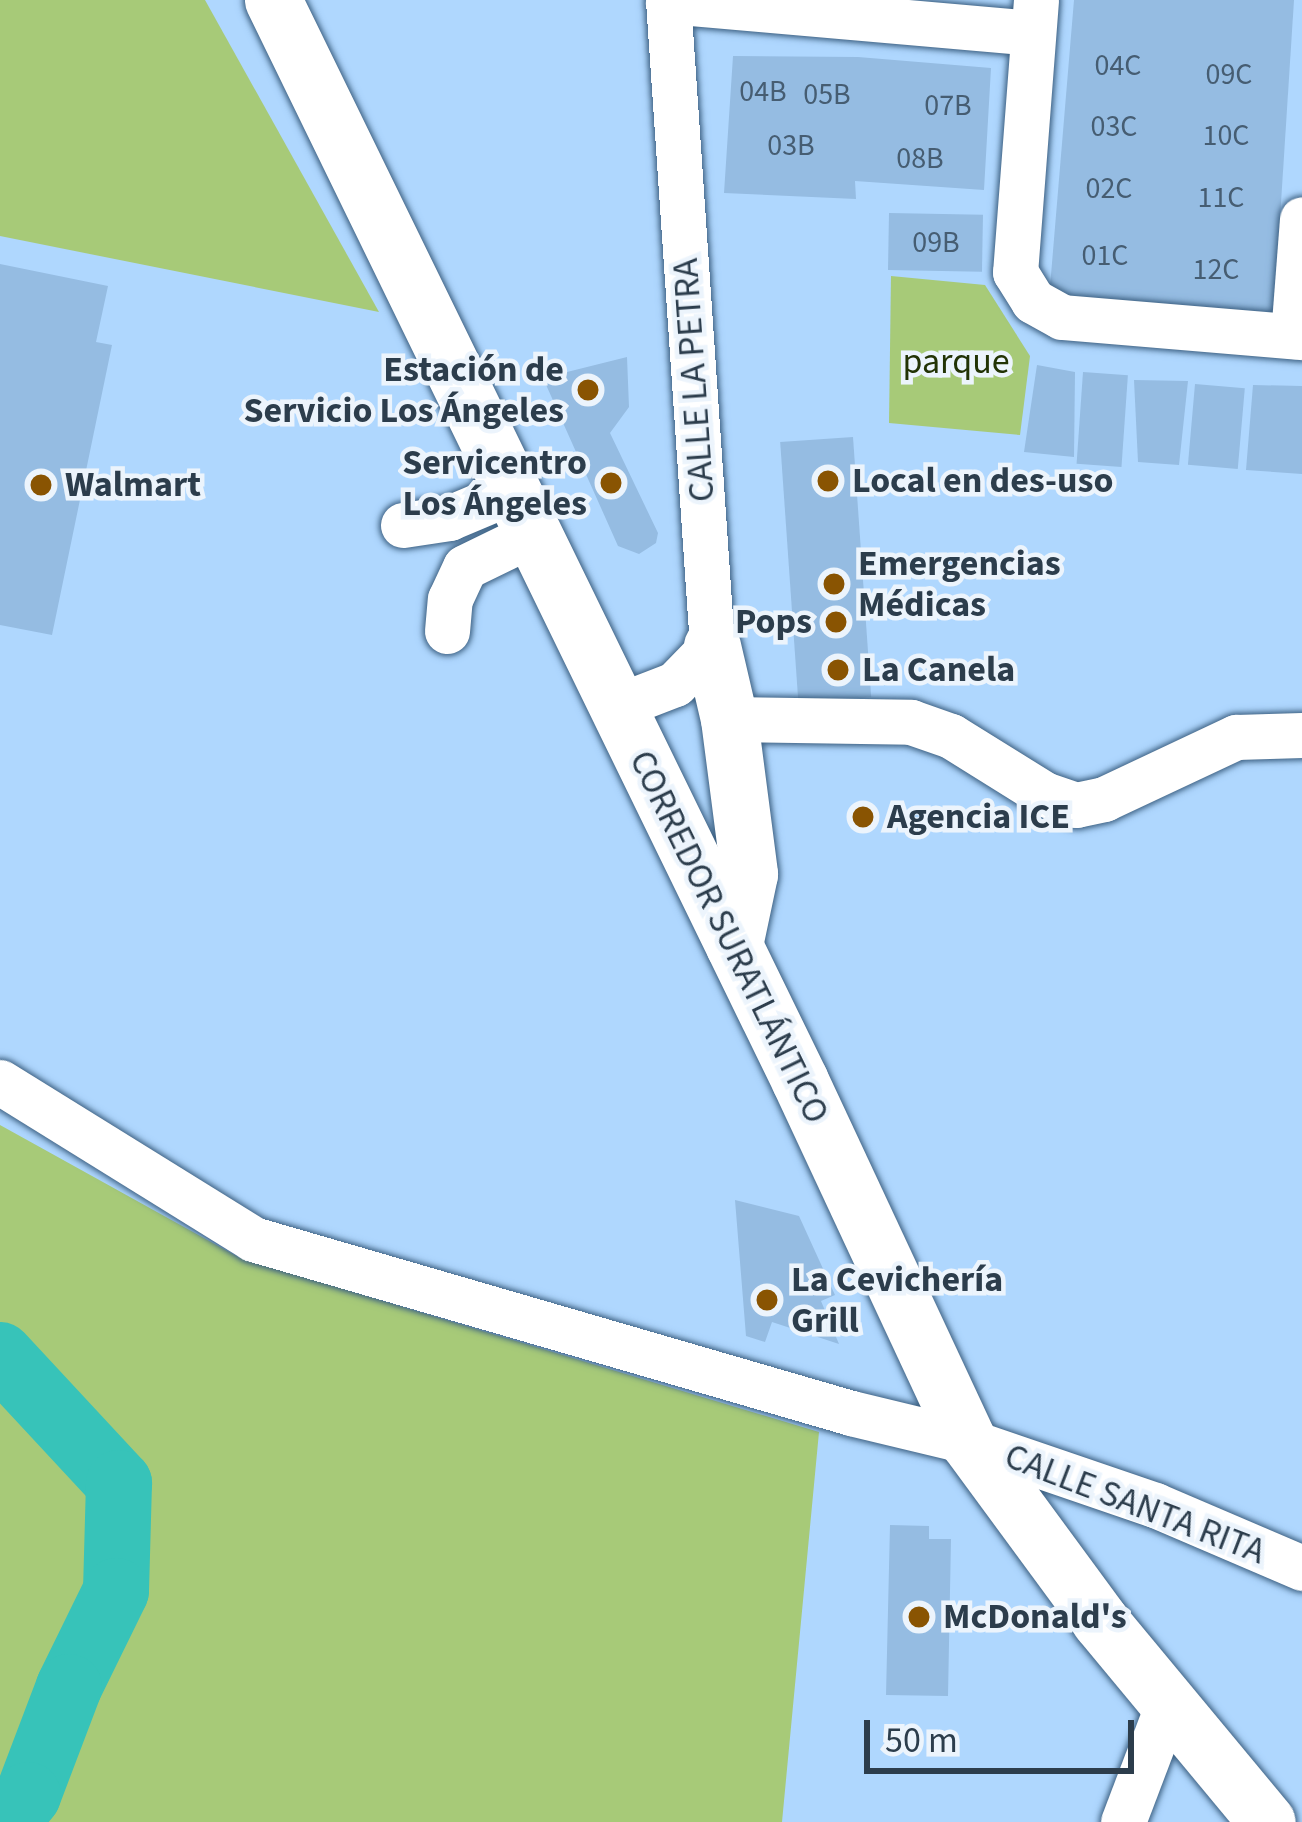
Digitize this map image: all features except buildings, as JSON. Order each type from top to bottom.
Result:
[{"type":"main road","name":"CORREDOR SURATLÁNTICO","points":[[273,0],[734,946],[968,1441],[1100,1621],[1267,1822]]},
{"type":"main road","points":[[712,646],[729,719],[749,874],[734,946]]},
{"type":"street","points":[[668,1],[1034,16],[1015,272],[1033,302],[1062,316],[1298,336],[1302,219]]},
{"type":"street","name":"CALLE LA PETRA","points":[[668,1],[712,646]]},
{"type":"street","points":[[403,525],[521,514]]},
{"type":"street","points":[[446,631],[450,599],[465,567],[521,514]]},
{"type":"street","points":[[618,706],[675,684],[712,646]]},
{"type":"street","points":[[729,719],[911,722],[951,736],[1044,794],[1076,805],[1104,800],[1236,737],[1302,735]]},
{"type":"street","name":"CALLE SANTA RITA","points":[[0,1082],[253,1239],[850,1413],[968,1441],[1155,1505],[1302,1568]]},
{"type":"street","points":[[1124,1822],[1169,1701]]},
{"type":"green space","points":[[0,0],[205,0],[379,312],[0,236]]},
{"type":"green space","name":"parque","points":[[891,276],[985,285],[1030,356],[1020,435],[889,423]]},
{"type":"green space","points":[[0,1125],[240,1258],[819,1432],[782,1822],[0,1822]]},
{"type":"waterway","points":[[0,1355],[119,1483],[116,1591],[69,1687],[28,1795],[7,1822]]},
{"type":"place","name":"Estación de Servicio Los Ángeles","points":[[588,390]]},
{"type":"place","name":"Local en des-uso","points":[[828,481]]},
{"type":"place","name":"Servicentro Los Ángeles","points":[[611,483]]},
{"type":"place","name":"Walmart","points":[[41,485]]},
{"type":"place","name":"Emergencias Médicas","points":[[834,584]]},
{"type":"place","name":"Pops","points":[[836,622]]},
{"type":"place","name":"La Canela","points":[[838,670]]},
{"type":"place","name":"Agencia ICE","points":[[863,817]]},
{"type":"place","name":"La Cevichería Grill","points":[[767,1300]]},
{"type":"place","name":"McDonald's","points":[[919,1617]]}]
